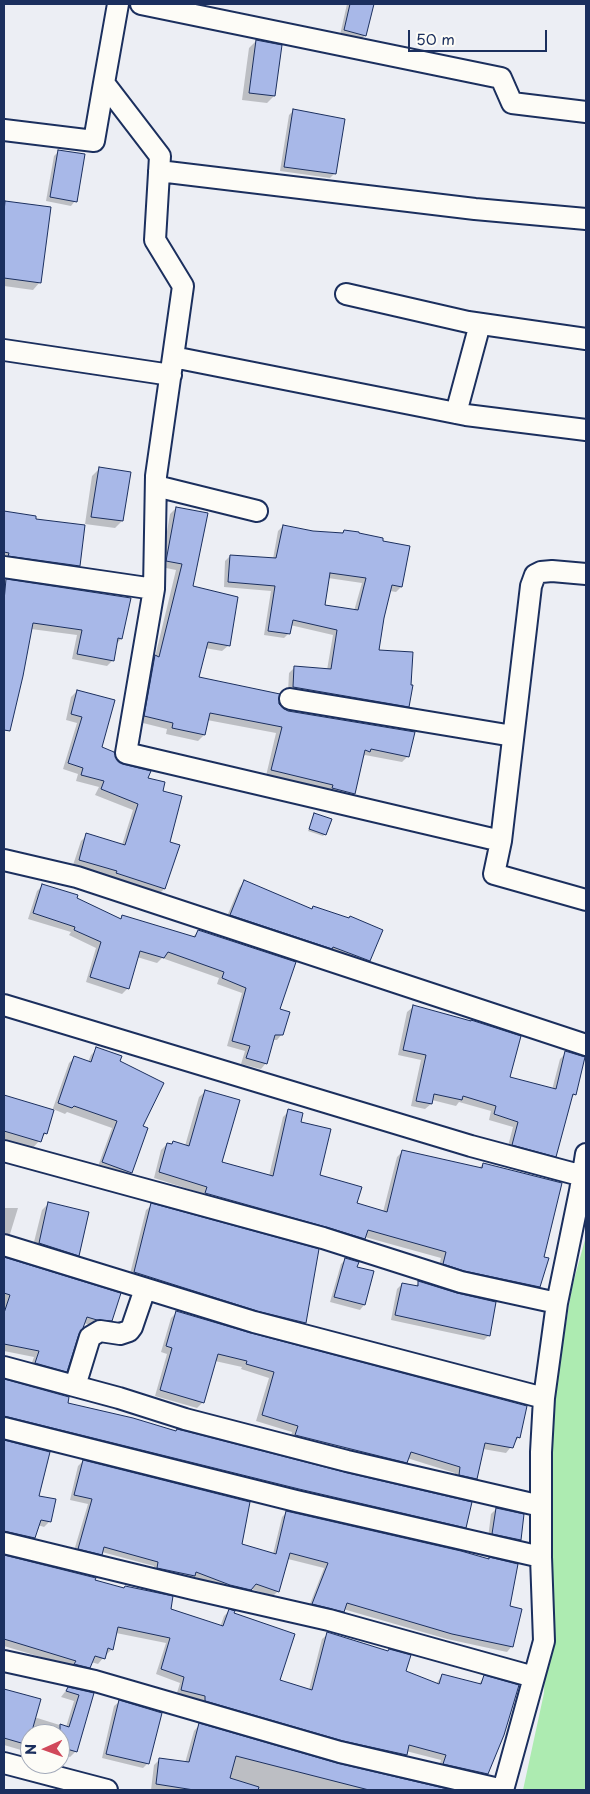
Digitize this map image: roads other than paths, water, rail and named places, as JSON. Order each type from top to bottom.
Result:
[{"type":"street","points":[[4,130],[94,141],[118,4]]},
{"type":"street","points":[[141,4],[501,78],[512,103],[586,112]]},
{"type":"street","points":[[104,83],[160,156],[155,240],[183,286],[156,486],[154,589],[126,753],[501,841]]},
{"type":"street","points":[[159,171],[586,219]]},
{"type":"street","points":[[346,294],[480,324],[586,339]]},
{"type":"street","points":[[456,412],[480,324]]},
{"type":"street","points":[[4,350],[172,366],[456,412],[586,430]]},
{"type":"street","points":[[156,486],[257,511]]},
{"type":"street","points":[[4,567],[154,589]]},
{"type":"street","points":[[586,574],[552,571],[534,575],[531,586],[501,841],[494,874],[586,900]]},
{"type":"street","points":[[290,700],[513,736]]},
{"type":"street","points":[[4,860],[77,877],[586,1045]]},
{"type":"street","points":[[4,1005],[471,1146],[583,1186]]},
{"type":"street","points":[[4,1151],[323,1238],[460,1282],[558,1303]]},
{"type":"street","points":[[4,1662],[95,1681],[340,1752],[503,1790],[544,1641],[541,1506],[544,1398],[558,1303],[583,1186],[586,1154]]},
{"type":"street","points":[[4,1245],[254,1322],[544,1398]]},
{"type":"street","points":[[75,1386],[90,1337],[100,1332],[120,1334],[129,1331],[145,1288]]},
{"type":"street","points":[[4,1367],[186,1419],[347,1461],[541,1506]]},
{"type":"street","points":[[4,1428],[296,1501],[541,1557]]},
{"type":"street","points":[[4,1543],[329,1620],[534,1677]]},
{"type":"street","points":[[4,1763],[108,1790]]}]
